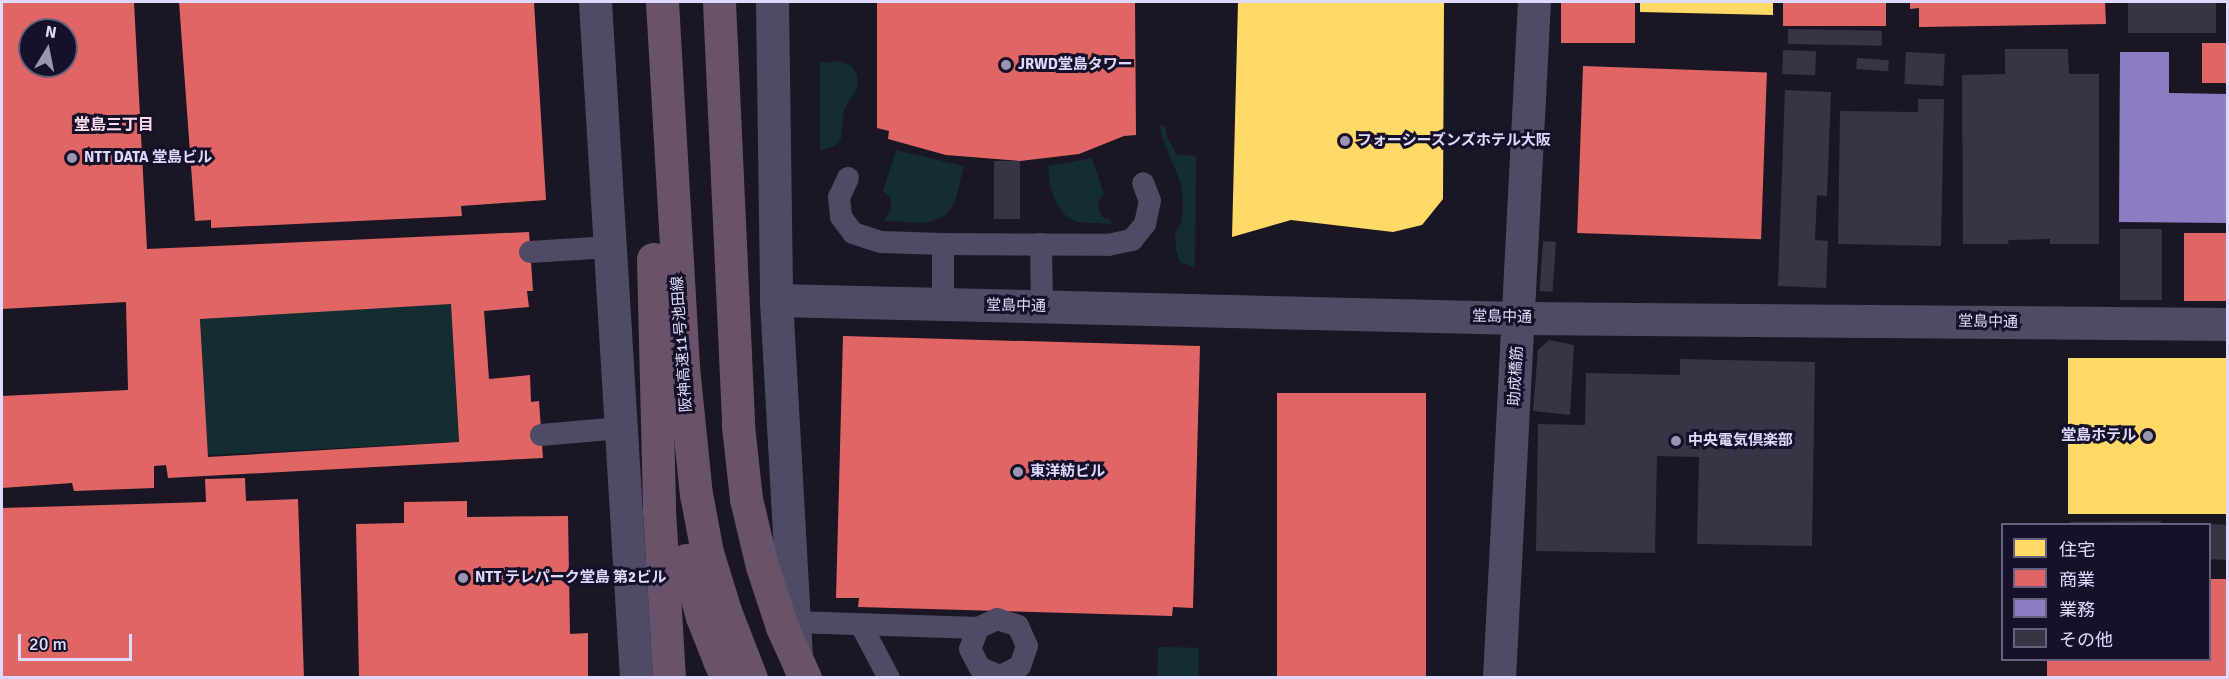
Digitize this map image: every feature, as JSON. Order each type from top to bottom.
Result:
[{"type":"highway","name":"阪神高速11号池田線","points":[[639,2],[653,259],[675,502],[686,560],[702,617],[727,678]]},
{"type":"highway","name":"阪神高速11号池田線","points":[[662,2],[682,368],[696,494],[707,552],[724,610],[751,678]]},
{"type":"highway","points":[[719,2],[738,426],[746,499],[762,566],[782,627],[805,678]]},
{"type":"highway","points":[[653,259],[659,510],[669,678]]},
{"type":"street","points":[[595,2],[636,678]]},
{"type":"street","points":[[772,2],[776,300],[797,678]]},
{"type":"street","name":"助成橋筋","points":[[1499,678],[1534,2]]},
{"type":"street","name":"堂島中通","points":[[776,300],[1519,318],[2228,324]]},
{"type":"lane","points":[[848,178],[839,197],[841,217],[853,233],[881,242],[943,244],[1108,244],[1132,240],[1145,224],[1150,201],[1143,183]]},
{"type":"lane","points":[[943,244],[943,304]]},
{"type":"lane","points":[[1041,244],[1042,306]]},
{"type":"lane","points":[[530,252],[610,247]]},
{"type":"lane","points":[[542,435],[621,428]]},
{"type":"lane","points":[[794,622],[978,628]]},
{"type":"lane","points":[[861,625],[889,678]]},
{"type":"green space","points":[[840,61],[852,66],[857,76],[857,89],[844,109],[841,139],[833,147],[820,151],[820,63]]},
{"type":"green space","points":[[1160,125],[1165,126],[1167,137],[1177,154],[1196,156],[1195,268],[1180,262],[1176,249],[1175,233],[1182,221],[1181,184],[1162,137]]},
{"type":"green space","points":[[896,150],[964,166],[955,202],[945,216],[926,223],[884,221],[891,209],[891,198],[883,191]]},
{"type":"green space","points":[[1092,158],[1104,194],[1099,200],[1098,208],[1102,217],[1110,219],[1112,224],[1076,222],[1066,216],[1056,203],[1050,186],[1048,166]]},
{"type":"green space","points":[[451,304],[458,442],[208,455],[200,317]]},
{"type":"green space","points":[[1158,647],[1199,648],[1198,678],[1157,677]]},
{"type":"building: 住宅","points":[[1238,2],[1444,2],[1443,199],[1422,225],[1393,232],[1291,220],[1232,237]]},
{"type":"building: 住宅","points":[[1640,2],[1773,2],[1773,15],[1640,12]]},
{"type":"building: 住宅","name":"堂島ホテル","points":[[2068,358],[2228,358],[2228,514],[2068,514]]},
{"type":"building: 商業","points":[[2,2],[134,2],[147,249],[529,232],[533,291],[527,291],[529,307],[484,311],[489,379],[530,375],[531,402],[539,401],[543,458],[168,478],[166,465],[154,466],[154,488],[74,491],[72,483],[2,488],[2,396],[128,390],[126,302],[2,309]],"holes":[[[451,304],[459,442],[208,457],[200,319]]]},
{"type":"building: 商業","points":[[179,2],[534,2],[546,200],[461,206],[462,216],[211,228],[211,220],[195,221]]},
{"type":"building: 商業","name":"JRWD堂島タワー","points":[[877,2],[1135,2],[1136,135],[1124,136],[1079,154],[1020,161],[946,155],[888,139],[889,131],[877,128]]},
{"type":"building: 商業","points":[[1561,2],[1635,2],[1635,43],[1561,43]]},
{"type":"building: 商業","points":[[1783,2],[1886,2],[1886,26],[1783,26]]},
{"type":"building: 商業","points":[[1910,2],[2105,2],[2106,24],[1919,27],[1919,8],[1910,9]]},
{"type":"building: 商業","points":[[2202,43],[2228,43],[2228,83],[2202,83]]},
{"type":"building: 商業","points":[[1583,66],[1767,72],[1761,239],[1577,233]]},
{"type":"building: 商業","points":[[2184,233],[2228,233],[2228,301],[2184,301]]},
{"type":"building: 商業","name":"東洋紡ビル","points":[[843,336],[1200,346],[1193,608],[1173,607],[1172,616],[858,607],[859,598],[836,598]]},
{"type":"building: 商業","points":[[1277,393],[1426,393],[1426,678],[1277,678]]},
{"type":"building: 商業","points":[[245,478],[246,501],[298,499],[304,678],[2,678],[2,508],[206,502],[205,479]]},
{"type":"building: 商業","name":"NTT テレパーク堂島 第2ビル","points":[[467,501],[467,517],[568,516],[570,634],[588,633],[588,678],[359,678],[356,524],[404,523],[404,502]]},
{"type":"building: 商業","points":[[2211,579],[2228,579],[2228,678],[2047,678],[2047,661],[2211,661]]},
{"type":"building: 業務","points":[[2120,52],[2169,52],[2169,93],[2228,94],[2228,223],[2119,222]]},
{"type":"building: その他","points":[[2128,2],[2216,2],[2216,33],[2128,33]]},
{"type":"building: その他","points":[[1788,29],[1882,31],[1882,46],[1788,44]]},
{"type":"building: その他","points":[[2005,49],[2068,49],[2069,74],[2099,74],[2099,244],[2050,244],[2050,239],[2008,240],[2009,244],[1963,244],[1962,75],[2005,74]]},
{"type":"building: その他","points":[[1783,50],[1816,51],[1815,75],[1782,74]]},
{"type":"building: その他","points":[[1906,52],[1945,54],[1943,86],[1904,84]]},
{"type":"building: その他","points":[[1857,58],[1889,60],[1888,71],[1856,69]]},
{"type":"building: その他","points":[[1785,90],[1831,92],[1827,196],[1817,195],[1815,240],[1828,241],[1826,288],[1778,286]]},
{"type":"building: その他","points":[[1918,99],[1944,99],[1941,246],[1838,244],[1840,111],[1918,112]]},
{"type":"building: その他","points":[[994,161],[1020,161],[1020,219],[994,219]]},
{"type":"building: その他","points":[[2120,229],[2162,229],[2162,300],[2120,300]]},
{"type":"building: その他","points":[[1543,241],[1556,242],[1552,292],[1540,291]]},
{"type":"building: その他","points":[[1549,340],[1574,345],[1570,415],[1533,411],[1538,350]]},
{"type":"building: その他","name":"中央電気倶楽部","points":[[1680,359],[1815,362],[1812,546],[1697,544],[1699,457],[1657,456],[1655,553],[1536,551],[1538,424],[1585,425],[1586,373],[1680,375]]},
{"type":"building: その他","points":[[2161,521],[2161,523],[2070,523]]},
{"type":"building: その他","points":[[2211,524],[2228,525],[2226,560],[2211,559]]},
{"type":"place","name":"JRWD堂島タワー","points":[[1006,65]]},
{"type":"place","name":"フォーシーズンズホテル大阪","points":[[1345,141]]},
{"type":"place","name":"NTT DATA 堂島ビル","points":[[72,158]]},
{"type":"place","name":"堂島ホテル","points":[[2148,436]]},
{"type":"place","name":"中央電気倶楽部","points":[[1676,441]]},
{"type":"place","name":"東洋紡ビル","points":[[1018,472]]},
{"type":"place","name":"NTT テレパーク堂島 第2ビル","points":[[463,578]]},
{"type":"district","name":"堂島三丁目","points":[[114,125]]}]
